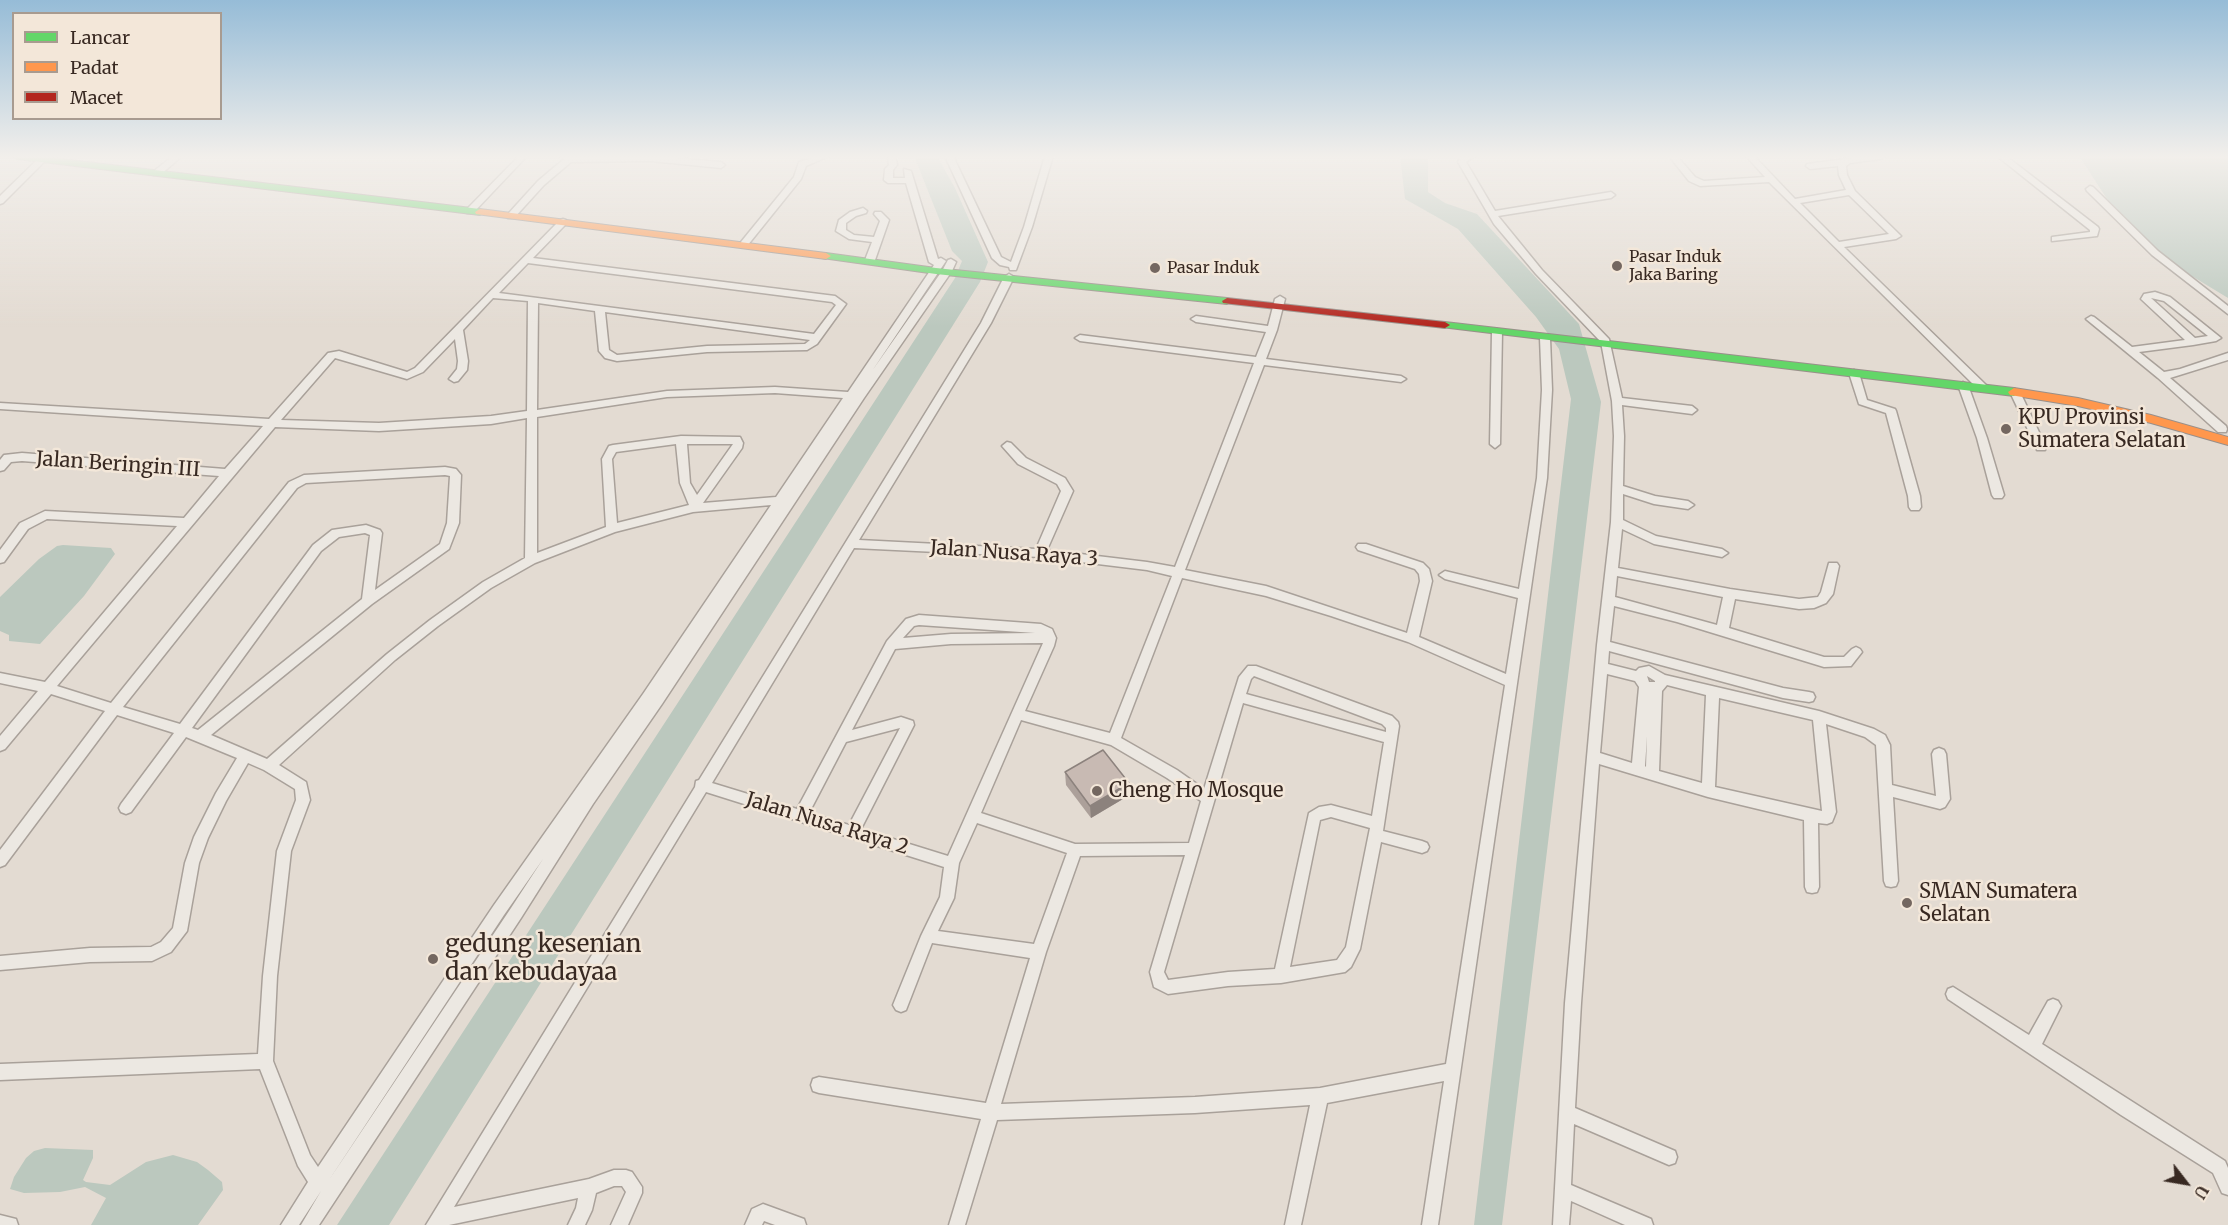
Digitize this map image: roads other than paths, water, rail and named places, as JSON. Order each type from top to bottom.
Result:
[{"type":"street","points":[[488,213],[909,265],[946,266],[987,271],[1012,270],[1545,336]]},
{"type":"street","points":[[744,244],[769,213]]},
{"type":"street","points":[[857,213],[842,222],[841,231],[852,237],[877,240]]},
{"type":"street","points":[[924,213],[946,266]]},
{"type":"street","points":[[976,213],[998,258],[1012,270]]},
{"type":"street","points":[[436,1222],[701,785],[986,323],[1012,270],[1032,213]]},
{"type":"street","points":[[1491,214],[1497,213]]},
{"type":"street","points":[[1804,213],[1973,383],[1982,438],[1998,495]]},
{"type":"street","points":[[1837,245],[1896,236],[1873,213]]},
{"type":"street","points":[[2055,239],[2094,234],[2095,229],[2075,213]]},
{"type":"street","points":[[2114,213],[2142,241],[2228,311]]},
{"type":"street","points":[[870,260],[885,220],[878,214]]},
{"type":"street","points":[[1491,214],[1539,272],[1605,341],[1617,401],[1619,436],[1617,522],[1603,645],[1573,1004],[1561,1225]]},
{"type":"street","points":[[0,745],[186,522],[335,353],[407,375],[419,370],[563,222]]},
{"type":"street","points":[[526,260],[838,300],[841,306],[817,338],[810,345],[803,347],[708,349],[613,357],[604,351],[600,309]]},
{"type":"street","points":[[289,1225],[326,1185],[516,913],[786,500],[946,266]]},
{"type":"street","points":[[491,295],[817,338]]},
{"type":"street","points":[[2130,350],[2217,339],[2165,298],[2157,295],[2146,296],[2147,300],[2193,342]]},
{"type":"street","points":[[531,560],[532,299]]},
{"type":"street","points":[[1114,740],[1272,330],[1280,303]]},
{"type":"street","points":[[1280,303],[1497,332],[1605,341],[1973,383],[2226,433]]},
{"type":"street","points":[[1196,319],[1272,330]]},
{"type":"street","points":[[2091,319],[2162,376],[2226,433]]},
{"type":"street","points":[[454,379],[462,370],[463,362],[458,330]]},
{"type":"street","points":[[1495,444],[1497,332]]},
{"type":"street","points":[[1430,1225],[1542,478],[1547,390],[1545,336]]},
{"type":"street","points":[[1080,338],[1401,379]]},
{"type":"street","points":[[1605,341],[1854,373],[2056,390],[2226,433]]},
{"type":"street","points":[[2162,376],[2182,372],[2228,356]]},
{"type":"street","points":[[1854,373],[1863,402],[1891,411],[1915,507]]},
{"type":"street","points":[[0,406],[350,427],[409,426],[490,420],[667,394],[775,390],[856,396]]},
{"type":"street","points":[[2015,392],[2041,447]]},
{"type":"street","points":[[1617,401],[1692,410]]},
{"type":"street","points":[[681,440],[685,483],[694,506]]},
{"type":"street","points":[[612,529],[607,459],[611,451],[620,447],[681,440],[732,440],[738,443],[694,506]]},
{"type":"street","points":[[1007,446],[1022,461],[1061,481],[1067,491],[1040,552]]},
{"type":"street","name":"Jalan Beringin III","points":[[4,463],[228,473]]},
{"type":"street","points":[[0,861],[114,709],[290,489],[298,482],[304,478],[452,472],[456,475],[453,523],[445,546],[368,601],[200,736]]},
{"type":"street","points":[[1618,488],[1654,500],[1689,505]]},
{"type":"street","points":[[269,766],[391,657],[434,623],[480,590],[531,560],[612,529],[694,506],[786,500]]},
{"type":"street","points":[[309,1225],[326,1185],[499,910],[786,500]]},
{"type":"street","points":[[0,559],[24,526],[45,514],[186,522]]},
{"type":"street","points":[[1617,522],[1654,540],[1722,553]]},
{"type":"street","points":[[126,808],[317,548],[331,536],[341,532],[366,529],[376,533],[368,601]]},
{"type":"street","name":"Jalan Nusa Raya 3","points":[[849,544],[1040,552],[1147,566],[1266,591],[1412,639],[1511,682]]},
{"type":"street","points":[[1362,547],[1419,566],[1425,572],[1426,581],[1412,639]]},
{"type":"street","points":[[1613,571],[1730,594],[1799,604],[1822,600],[1827,594],[1833,566]]},
{"type":"street","points":[[1445,575],[1524,595]]},
{"type":"street","points":[[1722,630],[1730,594]]},
{"type":"street","points":[[1609,600],[1722,630],[1824,662],[1847,662],[1856,652]]},
{"type":"street","points":[[800,816],[891,644],[901,630],[915,620],[1041,629],[1048,632],[1050,638],[952,863],[947,898],[928,936],[901,1005]]},
{"type":"street","points":[[891,644],[951,639],[1050,638]]},
{"type":"street","points":[[1603,645],[1782,693],[1809,697]]},
{"type":"street","points":[[1601,667],[1651,682],[1713,691],[1819,716],[1880,739],[1883,745],[1891,881]]},
{"type":"street","points":[[1255,670],[1387,720],[1393,726],[1377,829],[1353,949],[1346,962],[1340,967],[1281,976],[1228,979],[1168,987],[1159,982],[1157,972],[1240,697],[1245,677],[1249,672],[1255,670]]},
{"type":"street","points":[[0,678],[48,688],[200,736],[269,766],[301,786],[303,800],[284,851],[270,976],[265,1061],[304,1160],[326,1185]]},
{"type":"street","points":[[1638,769],[1651,682]]},
{"type":"street","points":[[1651,682],[1652,773]]},
{"type":"street","points":[[1708,791],[1713,691]]},
{"type":"street","points":[[1240,697],[1391,739]]},
{"type":"street","points":[[1017,714],[1114,740],[1172,774],[1208,799]]},
{"type":"street","points":[[1593,757],[1708,791],[1825,818],[1829,812],[1819,716]]},
{"type":"street","points":[[841,738],[898,723],[908,724],[852,832]]},
{"type":"street","points":[[1885,789],[1935,803],[1942,802],[1939,754]]},
{"type":"street","points":[[0,963],[90,954],[152,954],[166,947],[180,931],[192,863],[201,837],[220,797],[246,755]]},
{"type":"street","name":"Jalan Nusa Raya 2","points":[[701,785],[952,863]]},
{"type":"street","points":[[1281,976],[1314,817],[1319,813],[1331,811],[1422,847]]},
{"type":"street","points":[[973,816],[1075,849],[1194,849]]},
{"type":"street","points":[[1811,816],[1812,887]]},
{"type":"street","points":[[957,1225],[1039,952],[1075,849]]},
{"type":"street","points":[[499,910],[516,913]]},
{"type":"street","points":[[928,936],[1039,952]]},
{"type":"street","points":[[1953,994],[2224,1169],[2228,1186]]},
{"type":"street","points":[[2032,1046],[2053,1005]]},
{"type":"street","points":[[0,1072],[265,1061]]},
{"type":"street","points":[[819,1085],[990,1112],[1194,1105],[1320,1096],[1453,1071]]},
{"type":"street","points":[[1293,1225],[1320,1096]]},
{"type":"street","points":[[1568,1113],[1669,1157]]},
{"type":"street","points":[[436,1222],[589,1187],[614,1178],[626,1178],[632,1182],[634,1193],[619,1225]]},
{"type":"street","points":[[576,1225],[584,1210],[589,1187]]},
{"type":"street","points":[[1564,1190],[1645,1225]]},
{"type":"street","points":[[753,1225],[758,1215],[764,1212],[798,1225]]},
{"type":"street","points":[[0,1223],[10,1225]]},
{"type":"place","name":"Pasar Induk Jaka Baring","points":[[1617,266]]},
{"type":"place","name":"Pasar Induk","points":[[1155,268]]},
{"type":"place","name":"KPU Provinsi Sumatera Selatan","points":[[2006,429]]},
{"type":"place","name":"Cheng Ho Mosque","points":[[1097,791]]},
{"type":"place","name":"SMAN Sumatera Selatan","points":[[1907,903]]},
{"type":"place","name":"gedung kesenian dan kebudayaa","points":[[433,959]]}]
